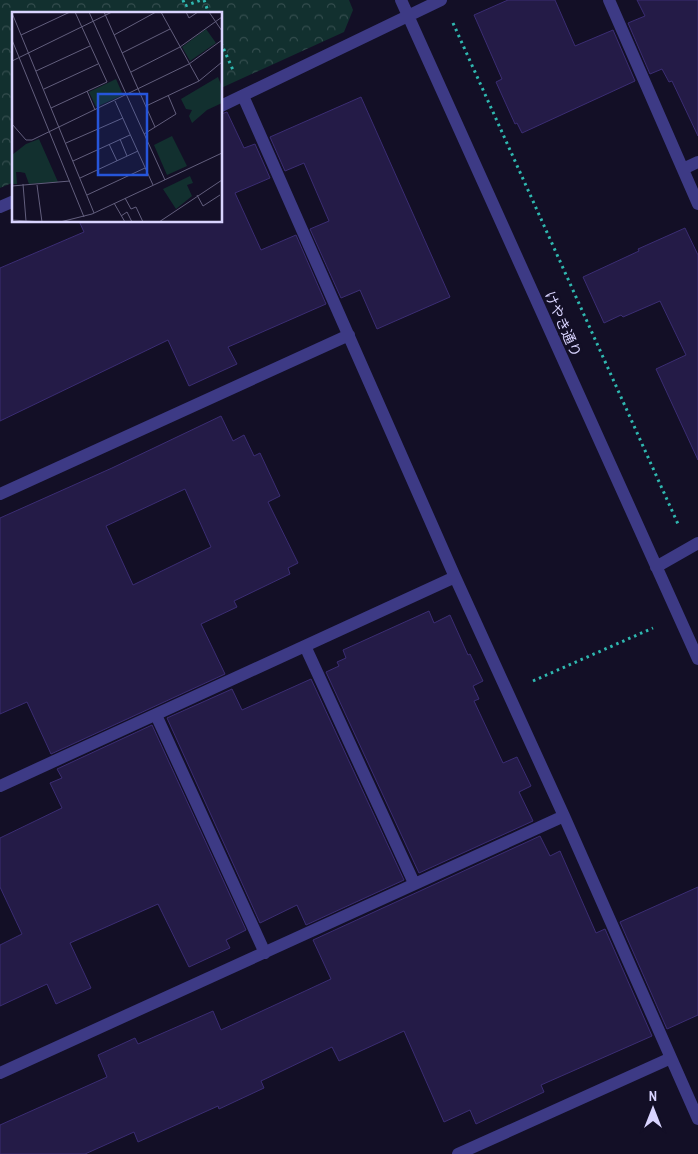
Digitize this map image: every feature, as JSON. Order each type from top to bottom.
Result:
[{"type":"street","name":"けやき通り","points":[[401,0],[698,660]]},
{"type":"street","points":[[222,106],[441,0]]},
{"type":"street","points":[[609,0],[698,204]]},
{"type":"street","points":[[243,96],[455,577],[564,816],[698,1119]]},
{"type":"street","points":[[683,169],[698,162]]},
{"type":"street","points":[[0,207],[12,202]]},
{"type":"street","points":[[0,494],[349,335]]},
{"type":"street","points":[[656,568],[693,546]]},
{"type":"street","points":[[0,786],[455,577]]},
{"type":"street","points":[[305,646],[414,883]]},
{"type":"street","points":[[156,715],[266,953]]},
{"type":"street","points":[[0,1073],[564,816]]},
{"type":"street","points":[[458,1154],[671,1058]]},
{"type":"path","points":[[183,0],[186,6],[203,0],[208,12]]},
{"type":"path","points":[[451,18],[693,546]]},
{"type":"path","points":[[508,693],[678,617]]},
{"type":"green space","points":[[0,0],[349,0],[353,10],[344,32],[222,88],[222,12],[12,12],[12,183],[0,188]]},
{"type":"building","points":[[508,0],[555,0],[575,46],[613,30],[635,81],[522,133],[517,123],[515,124],[496,82],[502,79],[474,15]]},
{"type":"building","points":[[637,0],[698,0],[698,136],[672,81],[669,82],[662,69],[650,74],[628,23],[645,16]]},
{"type":"building","points":[[361,97],[450,297],[377,329],[360,290],[341,298],[310,229],[329,221],[304,163],[285,171],[270,137]]},
{"type":"building","points":[[227,112],[244,148],[255,144],[270,178],[235,193],[261,250],[296,235],[326,304],[228,347],[237,364],[189,386],[168,340],[0,421],[0,268],[84,232],[79,222],[222,222],[222,114]]},
{"type":"building","points":[[685,228],[698,255],[698,460],[656,369],[686,355],[660,301],[604,323],[583,277]]},
{"type":"building","points":[[221,416],[233,441],[244,435],[254,456],[260,453],[280,496],[268,502],[298,563],[288,568],[290,574],[234,601],[237,607],[201,624],[225,674],[51,754],[27,702],[0,714],[0,518],[112,468]],"holes":[[[185,489],[211,547],[133,585],[106,526]]]},
{"type":"building","points":[[429,611],[434,623],[450,615],[468,655],[470,654],[483,681],[473,686],[479,699],[474,701],[503,763],[517,757],[531,786],[519,792],[533,821],[419,873],[326,672],[339,666],[337,662],[346,658],[343,650]]},
{"type":"building","points":[[311,679],[404,880],[306,925],[297,905],[260,923],[167,718],[232,689],[242,710]]},
{"type":"building","points":[[152,725],[246,930],[226,940],[230,948],[189,967],[158,904],[70,943],[91,988],[56,1004],[47,984],[0,1006],[0,945],[22,934],[0,887],[0,838],[62,808],[50,783],[62,778],[57,769]]},
{"type":"building","points":[[540,836],[550,856],[560,851],[596,933],[605,929],[652,1036],[541,1085],[544,1092],[476,1124],[470,1110],[444,1122],[404,1031],[339,1061],[332,1047],[261,1081],[264,1088],[219,1109],[218,1106],[138,1142],[134,1132],[85,1154],[0,1154],[0,1125],[107,1077],[98,1055],[135,1038],[138,1044],[213,1011],[221,1030],[331,979],[313,940]]},
{"type":"building","points":[[698,887],[698,1015],[667,1029],[620,922]]}]
